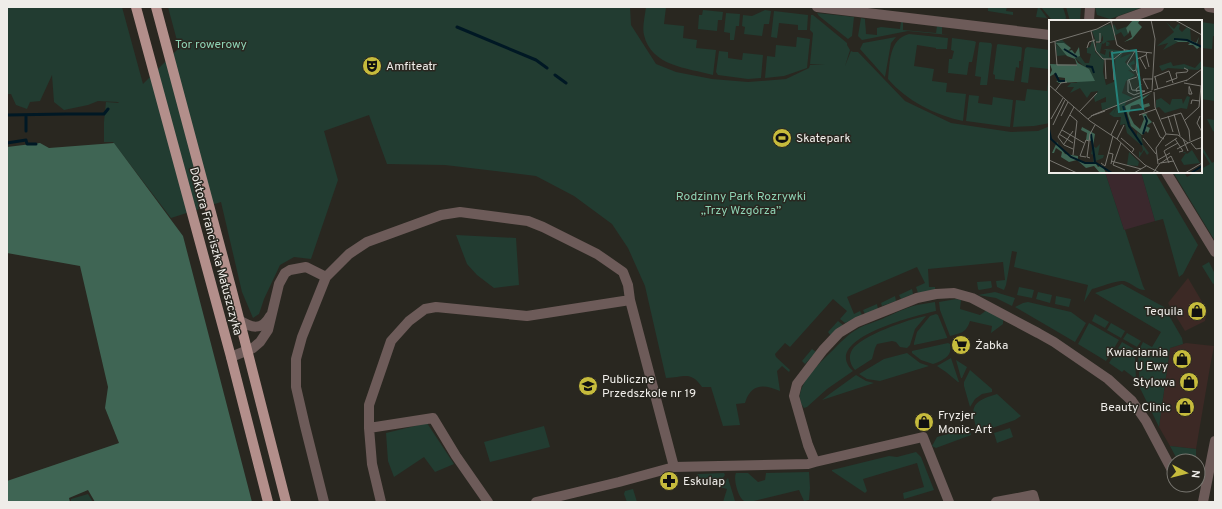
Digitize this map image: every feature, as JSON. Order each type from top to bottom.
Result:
[{"type":"main road","name":"Doktora Franciszka Matuszczyka","points":[[136,7],[231,356],[268,502]]},
{"type":"main road","name":"Doktora Franciszka Matuszczyka","points":[[156,7],[286,502]]},
{"type":"street","points":[[817,7],[875,10],[1049,35]]},
{"type":"street","points":[[1089,20],[1090,7]]},
{"type":"street","points":[[1123,20],[1159,7]]},
{"type":"street","points":[[1209,7],[1215,8]]},
{"type":"street","points":[[1167,173],[1215,252]]},
{"type":"street","points":[[324,502],[296,387],[296,359],[302,337],[326,277],[349,254],[367,242],[449,213],[460,212],[528,221],[597,254],[622,272],[628,285],[630,300],[674,467]]},
{"type":"street","points":[[231,356],[253,348],[260,342],[268,330],[279,284],[285,273],[290,270],[306,267],[326,277]]},
{"type":"street","points":[[815,462],[808,445],[794,396],[797,384],[823,350],[839,333],[857,322],[917,298],[930,295],[954,293],[972,298],[1054,342],[1108,379],[1132,401],[1146,421],[1166,459]]},
{"type":"street","points":[[382,502],[372,464],[369,405],[391,341],[409,321],[426,309],[436,307],[527,316],[630,300]]},
{"type":"street","points":[[239,320],[249,326],[260,326],[266,322],[272,313]]},
{"type":"street","points":[[369,428],[433,418],[456,456],[488,502]]},
{"type":"street","points":[[536,502],[674,467],[808,464],[923,437],[949,502]]},
{"type":"street","points":[[1206,472],[1215,441]]},
{"type":"street","points":[[996,502],[1033,495],[1035,502]]},
{"type":"shaded area","points":[[1105,173],[1141,173],[1155,221],[1124,230]]},
{"type":"shaded area","points":[[1188,278],[1207,310],[1205,321],[1185,331],[1168,303]]},
{"type":"shaded area","points":[[1186,343],[1214,346],[1196,449],[1170,446],[1159,427],[1170,348]]},
{"type":"green space","name":"Rodzinny Park Rozrywki „Trzy Wzgórza”","points":[[7,7],[122,7],[143,84],[179,48],[168,7],[630,7],[631,25],[656,64],[676,72],[712,79],[748,82],[786,79],[809,68],[810,65],[825,65],[810,64],[813,33],[810,30],[811,15],[813,15],[847,43],[850,50],[845,66],[851,51],[858,52],[905,101],[951,123],[1011,132],[1038,131],[1049,126],[1049,173],[1105,173],[1145,290],[1139,289],[1124,281],[1117,282],[1092,289],[1084,302],[1088,285],[1014,267],[1017,252],[1012,251],[1004,290],[997,287],[996,281],[1005,280],[1003,262],[928,269],[929,287],[935,287],[935,290],[918,293],[916,287],[925,283],[917,267],[847,297],[854,314],[860,311],[862,315],[845,323],[840,319],[847,311],[833,299],[790,347],[785,343],[775,354],[776,357],[790,370],[789,372],[782,366],[777,371],[780,391],[763,386],[754,389],[748,396],[745,403],[736,404],[740,425],[723,426],[711,387],[702,387],[694,378],[686,376],[666,378],[645,286],[628,248],[612,224],[574,196],[536,176],[445,165],[387,164],[369,115],[324,131],[338,180],[311,259],[294,257],[280,265],[264,299],[259,314],[253,318],[242,292],[221,202],[171,218],[113,142],[104,142],[106,102],[119,103],[118,102],[98,101],[88,105],[64,110],[54,102],[52,75],[40,101],[30,102],[27,109],[16,105],[11,94],[7,94]]},
{"type":"green space","points":[[646,7],[666,7],[664,24],[684,26],[683,38],[697,40],[696,48],[716,50],[713,75],[671,64],[654,53],[648,45],[643,32]]},
{"type":"green space","points":[[988,7],[1007,7],[1006,11],[1013,12],[1013,15],[988,11]]},
{"type":"green space","points":[[1039,7],[1047,18],[1036,17]]},
{"type":"green space","points":[[1041,7],[1063,7],[1066,17],[1065,20],[1051,19]]},
{"type":"green space","points":[[1066,7],[1081,7],[1080,20],[1070,20]]},
{"type":"green space","points":[[1095,7],[1143,7],[1110,19],[1097,15]]},
{"type":"green space","points":[[703,10],[723,12],[722,20],[718,20],[717,31],[698,29],[699,15],[702,15]]},
{"type":"green space","points":[[765,10],[771,11],[769,24],[764,24],[762,36],[744,34],[745,27],[742,26],[743,15],[752,16]]},
{"type":"green space","points":[[774,11],[808,15],[807,30],[798,30],[798,25],[779,23],[777,38],[771,37]]},
{"type":"green space","points":[[726,13],[740,14],[739,26],[736,26],[734,40],[730,40],[730,33],[724,32]]},
{"type":"green space","points":[[817,13],[854,17],[852,36],[848,39]]},
{"type":"green space","points":[[861,18],[865,19],[866,34],[877,35],[877,28],[881,27],[900,29],[901,22],[903,22],[903,30],[936,33],[937,26],[942,27],[942,34],[949,35],[908,31],[862,40],[858,36]]},
{"type":"green space","points":[[1202,22],[1215,24],[1215,36],[1213,36],[1212,49],[1202,48]]},
{"type":"green space","points":[[909,34],[948,38],[947,49],[936,49],[917,45],[914,66],[934,69],[932,81],[947,83],[946,92],[966,94],[963,121],[942,115],[922,106],[904,94],[888,79],[890,59],[894,46],[902,37]]},
{"type":"green space","points":[[797,37],[810,39],[807,68],[784,76],[765,78],[767,56],[775,57],[776,45],[796,47]]},
{"type":"green space","points":[[896,37],[891,43],[885,77],[860,49],[863,43]]},
{"type":"green space","points":[[952,38],[976,42],[972,62],[969,62],[967,75],[948,73],[949,59],[952,59],[954,51],[951,50]]},
{"type":"green space","points":[[980,42],[991,43],[992,45],[987,85],[980,85],[981,77],[975,76]]},
{"type":"green space","points":[[998,44],[1022,48],[1021,61],[1019,61],[1019,68],[1016,67],[1014,81],[995,79],[995,75],[993,74]]},
{"type":"green space","points":[[1027,47],[1049,50],[1049,69],[1030,67],[1028,83],[1021,82],[1025,49]]},
{"type":"green space","points":[[719,51],[728,52],[728,58],[742,60],[743,53],[763,55],[761,78],[748,79],[718,75],[716,72]]},
{"type":"green space","points":[[1202,66],[1215,68],[1215,101],[1202,99]]},
{"type":"green space","points":[[1049,82],[1049,123],[1034,126],[1013,127],[1016,100],[1025,101],[1027,89],[1047,91]]},
{"type":"green space","points":[[969,95],[979,96],[978,103],[992,105],[993,97],[1013,100],[1010,127],[966,121]]},
{"type":"green space","points":[[1207,119],[1215,120],[1215,132],[1213,131]]},
{"type":"green space","points":[[40,143],[49,148],[114,143],[183,236],[252,502],[95,502],[88,490],[69,498],[70,502],[7,502],[7,481],[119,443],[105,408],[108,387],[80,266],[7,253],[7,147]]},
{"type":"green space","points":[[1202,147],[1212,163],[1215,161],[1215,241],[1174,173],[1185,173],[1187,177],[1194,173],[1202,173],[1202,168],[1210,164],[1202,151]]},
{"type":"green space","points":[[1141,173],[1156,173],[1198,245],[1183,274],[1179,277],[1163,219],[1155,221]]},
{"type":"green space","points":[[456,235],[516,238],[519,285],[494,288],[477,275],[467,264]]},
{"type":"green space","points":[[1209,262],[1215,274],[1215,283],[1213,284],[1202,266]]},
{"type":"green space","points":[[991,281],[991,288],[978,289],[977,282]]},
{"type":"green space","points":[[1122,284],[1164,307],[1182,338],[1183,344],[1170,348],[1159,427],[1140,388],[1138,356],[1143,342],[1152,347],[1161,332],[1095,293]]},
{"type":"green space","points":[[1019,287],[1034,290],[1032,298],[1017,295]]},
{"type":"green space","points":[[912,289],[913,294],[901,299],[899,295]]},
{"type":"green space","points":[[995,292],[1015,298],[1012,306],[996,298],[978,295]]},
{"type":"green space","points":[[1038,292],[1052,295],[1050,303],[1036,299]]},
{"type":"green space","points":[[895,296],[896,301],[882,306],[881,303]]},
{"type":"green space","points":[[1056,296],[1071,299],[1069,307],[1055,304]]},
{"type":"green space","points":[[956,299],[961,300],[960,309],[980,315],[987,310],[1003,320],[1003,324],[991,333],[992,326],[970,321],[967,328],[963,332],[950,336],[940,310],[939,302]]},
{"type":"green space","points":[[935,302],[936,311],[893,323],[875,330],[860,339],[849,349],[846,359],[853,371],[827,389],[804,408],[800,401],[800,393],[808,377],[841,342],[855,330],[904,309]]},
{"type":"green space","points":[[1028,302],[1071,312],[1086,323],[1075,342],[1015,307]]},
{"type":"green space","points":[[877,304],[878,309],[865,314],[863,310]]},
{"type":"green space","points":[[936,314],[938,315],[947,338],[914,345],[917,332],[930,316]]},
{"type":"green space","points":[[1095,314],[1109,322],[1105,328],[1092,321]]},
{"type":"green space","points":[[926,316],[915,329],[910,345],[907,348],[900,347],[896,342],[892,341],[877,344],[872,359],[855,370],[853,368],[850,360],[852,350],[865,339],[886,329]]},
{"type":"green space","points":[[838,321],[843,325],[831,336],[828,332]]},
{"type":"green space","points":[[1089,323],[1119,340],[1106,361],[1078,344]]},
{"type":"green space","points":[[1111,323],[1125,331],[1121,338],[1107,330]]},
{"type":"green space","points":[[1127,333],[1141,341],[1137,347],[1123,339]]},
{"type":"green space","points":[[1122,342],[1136,350],[1136,379],[1124,370],[1122,372],[1109,363]]},
{"type":"green space","points":[[948,343],[950,344],[949,354],[943,360],[933,364],[921,360],[912,353],[912,351]]},
{"type":"green space","points":[[812,349],[816,352],[805,364],[802,361]]},
{"type":"green space","points":[[907,353],[920,363],[929,366],[880,381],[867,379],[859,374],[884,359]]},
{"type":"green space","points":[[951,358],[959,382],[937,366]]},
{"type":"green space","points":[[956,360],[967,367],[962,378],[961,378]]},
{"type":"green space","points":[[970,370],[992,389],[992,392],[982,394],[975,399],[970,407],[964,382]]},
{"type":"green space","points":[[856,375],[866,381],[874,383],[822,400],[831,393]]},
{"type":"green space","points":[[997,394],[1021,416],[1015,420],[978,433],[973,412],[974,407],[982,400]]},
{"type":"green space","points":[[427,423],[454,464],[435,472],[424,457],[394,477],[388,461],[386,433]]},
{"type":"green space","points":[[544,426],[550,447],[490,462],[484,442]]},
{"type":"green space","points":[[968,426],[971,435],[936,448],[932,446],[937,437],[958,431],[957,428]]},
{"type":"green space","points":[[1010,428],[1013,437],[997,443],[994,433]]},
{"type":"green space","points":[[1170,446],[1196,449],[1196,453],[1174,453]]},
{"type":"green space","points":[[916,452],[921,457],[934,490],[904,499],[903,493],[924,487],[917,463],[863,479],[867,491],[865,493],[832,471],[889,456],[897,457]]},
{"type":"green space","points":[[809,472],[809,500],[804,501],[799,490],[746,502],[742,499],[738,492],[735,476],[736,473],[748,473],[758,482],[765,480],[766,473]]},
{"type":"green space","points":[[724,473],[725,475],[719,483],[717,483],[717,478],[697,478],[698,474]]},
{"type":"green space","points":[[728,478],[735,502],[723,502],[727,489],[720,487]]},
{"type":"green space","points":[[633,489],[637,502],[627,502],[624,494],[625,491]]},
{"type":"green space","points":[[88,494],[93,502],[71,502],[71,499]]},
{"type":"waterway","points":[[457,27],[536,60],[547,68]]},
{"type":"waterway","points":[[555,75],[566,83]]},
{"type":"waterway","points":[[7,115],[104,114],[108,109]]},
{"type":"waterway","points":[[26,115],[26,131]]},
{"type":"waterway","points":[[7,143],[26,140],[27,144],[36,144]]},
{"type":"place","name":"Amfiteatr","points":[[372,66]]},
{"type":"place","name":"Skatepark","points":[[782,138]]},
{"type":"place","name":"Tequila","points":[[1197,311]]},
{"type":"place","name":"Żabka","points":[[961,345]]},
{"type":"place","name":"Kwiaciarnia U Ewy","points":[[1182,359]]},
{"type":"place","name":"Stylowa","points":[[1189,382]]},
{"type":"place","name":"Publiczne Przedszkole nr 19","points":[[588,386]]},
{"type":"place","name":"Beauty Clinic","points":[[1185,407]]},
{"type":"place","name":"Fryzjer Monic-Art","points":[[924,422]]},
{"type":"place","name":"Eskulap","points":[[669,481]]},
{"type":"park label","name":"Tor rowerowy","points":[[211,44]]}]
